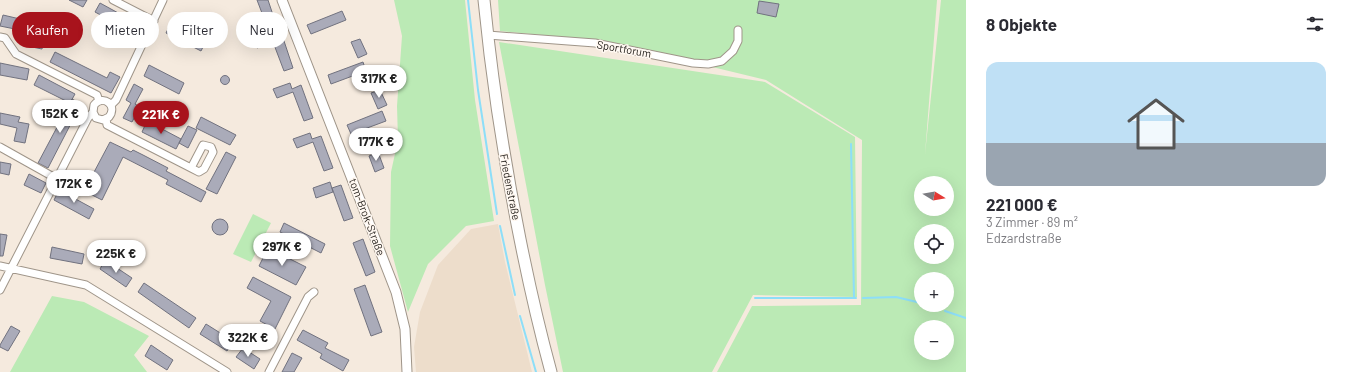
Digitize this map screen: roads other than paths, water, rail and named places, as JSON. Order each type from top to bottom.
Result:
[{"type":"main road","name":"Friedenstraße","points":[[484,0],[505,164],[529,285],[551,372]]},
{"type":"street","points":[[113,0],[136,12]]},
{"type":"street","points":[[158,12],[163,0]]},
{"type":"street","name":"tom-Brok-Straße","points":[[282,0],[396,292],[405,329],[408,372]]},
{"type":"street","name":"Sportforum","points":[[488,34],[595,44],[650,53],[693,63],[708,64],[722,61],[733,51],[738,41],[738,30]]},
{"type":"street","points":[[0,37],[5,38],[16,54],[97,95],[99,101]]},
{"type":"street","points":[[111,105],[116,100],[141,48]]},
{"type":"street","points":[[0,290],[88,118],[93,112],[94,105],[99,101],[105,101],[111,105],[112,112],[106,119],[96,118],[93,112]]},
{"type":"street","points":[[106,119],[107,125],[191,168]]},
{"type":"street","points":[[0,147],[57,179]]},
{"type":"street","points":[[0,266],[86,285],[227,372]]},
{"type":"street","points":[[269,372],[308,297],[314,292]]},
{"type":"waterway","points":[[468,0],[478,90],[497,214]]},
{"type":"waterway","points":[[851,144],[854,298]]},
{"type":"waterway","points":[[500,226],[515,295]]},
{"type":"waterway","points":[[863,298],[896,297],[914,301]]},
{"type":"waterway","points":[[755,298],[856,298]]},
{"type":"waterway","points":[[948,312],[966,318]]},
{"type":"waterway","points":[[520,316],[536,372]]}]
